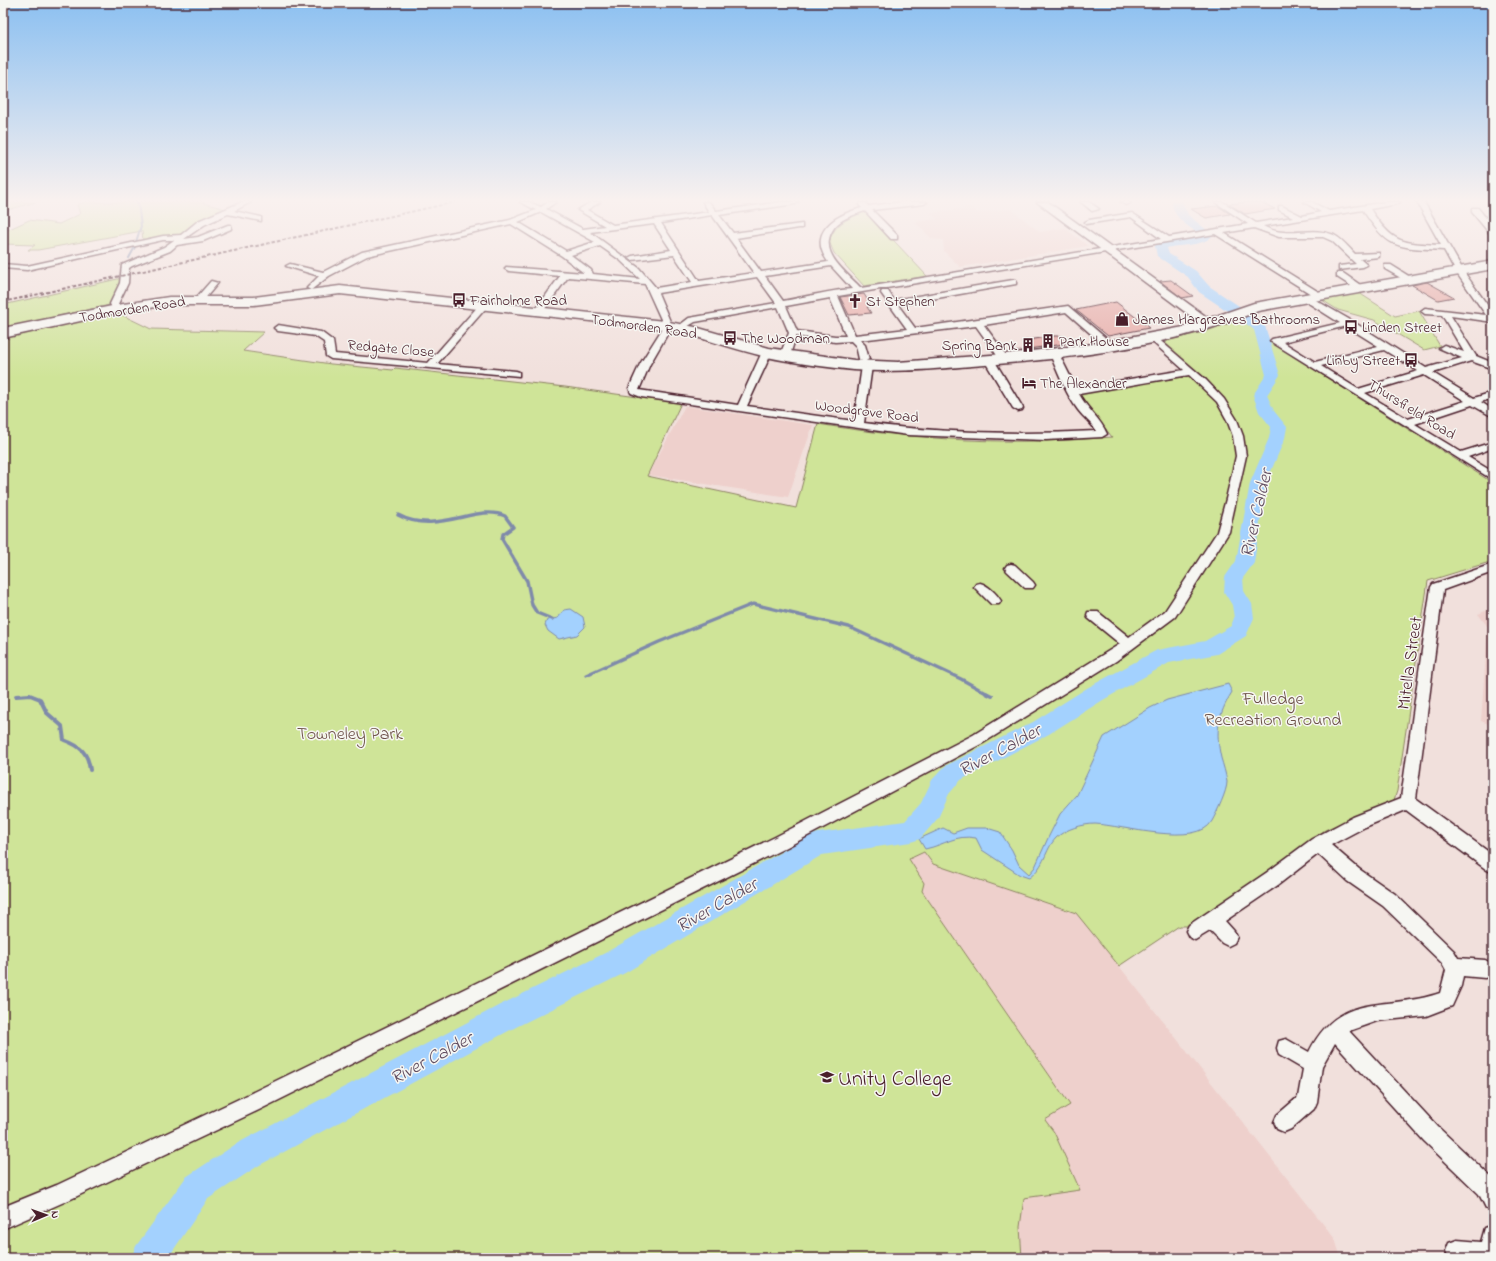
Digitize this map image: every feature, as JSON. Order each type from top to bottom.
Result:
[{"type":"highway","name":"Todmorden Road","points":[[3,333],[117,309],[169,300],[254,301],[340,290],[674,327],[767,352],[784,355],[912,367],[1055,354],[1110,346],[1187,331],[1208,323],[1225,319],[1241,312],[1312,297],[1493,266]]},
{"type":"street","points":[[3,266],[28,268],[60,261]]},
{"type":"street","points":[[117,309],[114,304],[124,283],[125,267],[137,261]]},
{"type":"street","points":[[311,288],[325,275],[352,261]]},
{"type":"street","points":[[574,261],[588,272],[589,276]]},
{"type":"street","points":[[624,261],[648,282],[674,327],[692,320],[833,295],[840,292],[859,291],[897,280],[947,275],[1038,261]]},
{"type":"street","points":[[682,261],[697,284]]},
{"type":"street","points":[[749,261],[781,304],[793,333],[784,355]]},
{"type":"street","points":[[1122,261],[1208,323]]},
{"type":"street","points":[[1262,261],[1296,282],[1312,297],[1349,323],[1493,414]]},
{"type":"street","points":[[1357,261],[1362,265],[1341,272],[1362,289]]},
{"type":"street","points":[[1454,261],[1460,272],[1493,318]]},
{"type":"street","points":[[652,291],[834,263],[859,291]]},
{"type":"street","points":[[290,266],[325,275]]},
{"type":"street","points":[[1388,267],[1410,280]]},
{"type":"street","points":[[509,269],[648,282]]},
{"type":"street","points":[[538,312],[566,274]]},
{"type":"street","points":[[947,275],[962,291]]},
{"type":"street","points":[[201,283],[223,282]]},
{"type":"street","points":[[892,303],[1013,282]]},
{"type":"street","points":[[199,300],[214,283]]},
{"type":"street","points":[[885,293],[913,332]]},
{"type":"street","points":[[833,295],[852,338],[860,345],[866,362],[858,426]]},
{"type":"street","points":[[430,366],[483,306]]},
{"type":"street","points":[[793,333],[835,339],[852,338],[913,332],[1068,309],[1110,346]]},
{"type":"street","points":[[1425,310],[1493,318]]},
{"type":"street","points":[[1445,313],[1472,358]]},
{"type":"street","points":[[978,323],[997,360],[1018,408]]},
{"type":"street","name":"Thursfield Road","points":[[1349,323],[1275,341],[1493,477]]},
{"type":"street","name":"Woodgrove Road","points":[[674,327],[645,364],[634,391],[641,394],[908,432],[953,435],[1046,437],[1102,434],[1097,423],[1082,409],[1072,392]]},
{"type":"street","name":"Redgate Close","points":[[278,328],[318,334],[328,341],[331,356],[516,374]]},
{"type":"street","points":[[3,1218],[245,1106],[781,842],[978,739],[1129,644],[1170,614],[1223,532],[1241,456],[1238,436],[1232,420],[1221,401],[1152,338]]},
{"type":"street","points":[[1314,365],[1386,347]]},
{"type":"street","points":[[1444,348],[1493,366]]},
{"type":"street","points":[[741,408],[767,352]]},
{"type":"street","points":[[1055,354],[1072,392],[1190,372]]},
{"type":"street","points":[[1357,392],[1472,358]]},
{"type":"street","points":[[1406,423],[1493,395]]},
{"type":"street","points":[[1460,456],[1493,444]]},
{"type":"street","points":[[1011,568],[1029,585]]},
{"type":"street","name":"Mitella Street","points":[[1408,802],[1437,587],[1492,569]]},
{"type":"street","points":[[980,587],[995,601]]},
{"type":"street","points":[[1093,615],[1129,644]]},
{"type":"street","points":[[1195,931],[1318,844],[1359,822],[1408,802],[1493,865]]},
{"type":"street","points":[[1284,1122],[1307,1102],[1313,1065],[1324,1042],[1335,1029],[1350,1020],[1377,1012],[1426,1008],[1446,1000],[1455,969],[1448,957],[1388,900],[1353,875],[1318,844]]},
{"type":"street","points":[[1212,920],[1228,937]]},
{"type":"street","points":[[1453,966],[1485,969]]},
{"type":"street","points":[[1335,1029],[1410,1108],[1431,1134],[1486,1186],[1493,1201]]},
{"type":"street","points":[[1286,1048],[1313,1065]]},
{"type":"street","points":[[1457,1251],[1492,1249]]},
{"type":"shaded area","points":[[954,261],[998,261],[960,267]]},
{"type":"shaded area","points":[[685,406],[813,425],[788,497],[648,475]]},
{"type":"shaded area","points":[[1493,608],[1493,726],[1481,721],[1488,627],[1478,614]]},
{"type":"shaded area","name":"Unity College","points":[[924,852],[933,864],[1078,914],[1335,1239],[1341,1258],[188,1258],[918,874],[908,859]]},
{"type":"green space","points":[[841,261],[913,261],[927,276],[864,286]]},
{"type":"green space","points":[[122,278],[118,290],[110,305],[3,328],[3,305]]},
{"type":"green space","points":[[1359,293],[1395,316],[1419,311],[1440,346],[1424,350],[1374,320],[1338,310],[1322,300]]},
{"type":"green space","name":"Towneley Park","points":[[116,312],[151,329],[264,332],[243,351],[331,364],[393,370],[395,368],[565,387],[681,403],[647,476],[796,508],[818,424],[854,430],[928,438],[965,440],[1038,441],[1112,437],[1078,394],[1199,374],[1165,344],[1168,340],[1204,332],[1249,316],[1262,323],[1269,341],[1493,483],[1493,561],[1428,581],[1397,791],[1393,803],[1372,809],[1325,830],[1190,926],[1179,926],[1119,966],[1076,913],[933,864],[924,852],[909,859],[924,883],[922,891],[1070,1105],[1045,1120],[1054,1132],[1080,1190],[1024,1198],[1020,1227],[1022,1258],[3,1258],[3,336]]},
{"type":"water","points":[[571,609],[583,617],[585,627],[577,635],[559,639],[548,631],[545,625],[547,620],[558,618],[564,610]]},
{"type":"water","points":[[1228,684],[1232,692],[1227,700],[1221,716],[1218,731],[1219,748],[1227,779],[1227,786],[1212,821],[1204,829],[1191,833],[1176,834],[1140,831],[1095,824],[1080,826],[1064,832],[1056,838],[1039,868],[1029,878],[1020,875],[982,850],[976,838],[962,837],[925,849],[919,839],[943,828],[953,833],[967,828],[987,828],[1000,832],[1012,850],[1019,865],[1029,874],[1035,867],[1060,814],[1077,795],[1104,737],[1150,708],[1167,700]]},
{"type":"building","points":[[1171,280],[1193,296],[1182,298],[1160,281]]},
{"type":"building","points":[[1427,282],[1454,297],[1438,300],[1412,285]]},
{"type":"building","name":"St Stephen","points":[[864,294],[871,306],[867,307],[871,313],[849,315],[840,297]]},
{"type":"building","name":"James Hargreaves Bathrooms","points":[[1116,302],[1149,328],[1108,336],[1076,310]]},
{"type":"building","points":[[1064,336],[1065,344],[1028,349],[1022,341]]},
{"type":"waterway","name":"River Calder","points":[[148,1258],[197,1188],[247,1155],[508,1016],[615,963],[818,844],[911,831],[930,810],[940,787],[953,773],[1041,728],[1095,694],[1164,656],[1210,648],[1239,631],[1244,618],[1242,604],[1234,592],[1234,577],[1245,563],[1258,483],[1277,438],[1279,427],[1267,412],[1260,395],[1273,375],[1260,329],[1249,319],[1204,289],[1192,274],[1171,261]]},
{"type":"waterway","points":[[398,515],[413,521],[427,522],[442,521],[482,513],[494,513],[505,516],[513,527],[503,534],[502,539],[527,581],[532,605],[537,613],[552,619]]},
{"type":"waterway","points":[[586,675],[659,642],[753,604],[849,627],[961,679],[988,694]]},
{"type":"waterway","points":[[988,694],[992,696]]},
{"type":"waterway","points":[[16,696],[30,695],[40,699],[47,713],[62,726],[64,740],[79,747],[85,754],[90,770]]},
{"type":"railway","points":[[3,302],[189,261]]},
{"type":"place","name":"Fairholme Road","points":[[459,300]]},
{"type":"place","name":"St Stephen","points":[[855,301]]},
{"type":"place","name":"James Hargreaves Bathrooms","points":[[1122,319]]},
{"type":"place","name":"Linden Street","points":[[1351,327]]},
{"type":"place","name":"The Woodman","points":[[730,338]]},
{"type":"place","name":"Park House","points":[[1048,341]]},
{"type":"place","name":"Spring Bank","points":[[1028,345]]},
{"type":"place","name":"Linby Street","points":[[1411,360]]},
{"type":"place","name":"The Alexander","points":[[1029,383]]},
{"type":"place","name":"Unity College","points":[[827,1077]]},
{"type":"park label","name":"Fulledge Recreation Ground","points":[[1273,708]]}]
